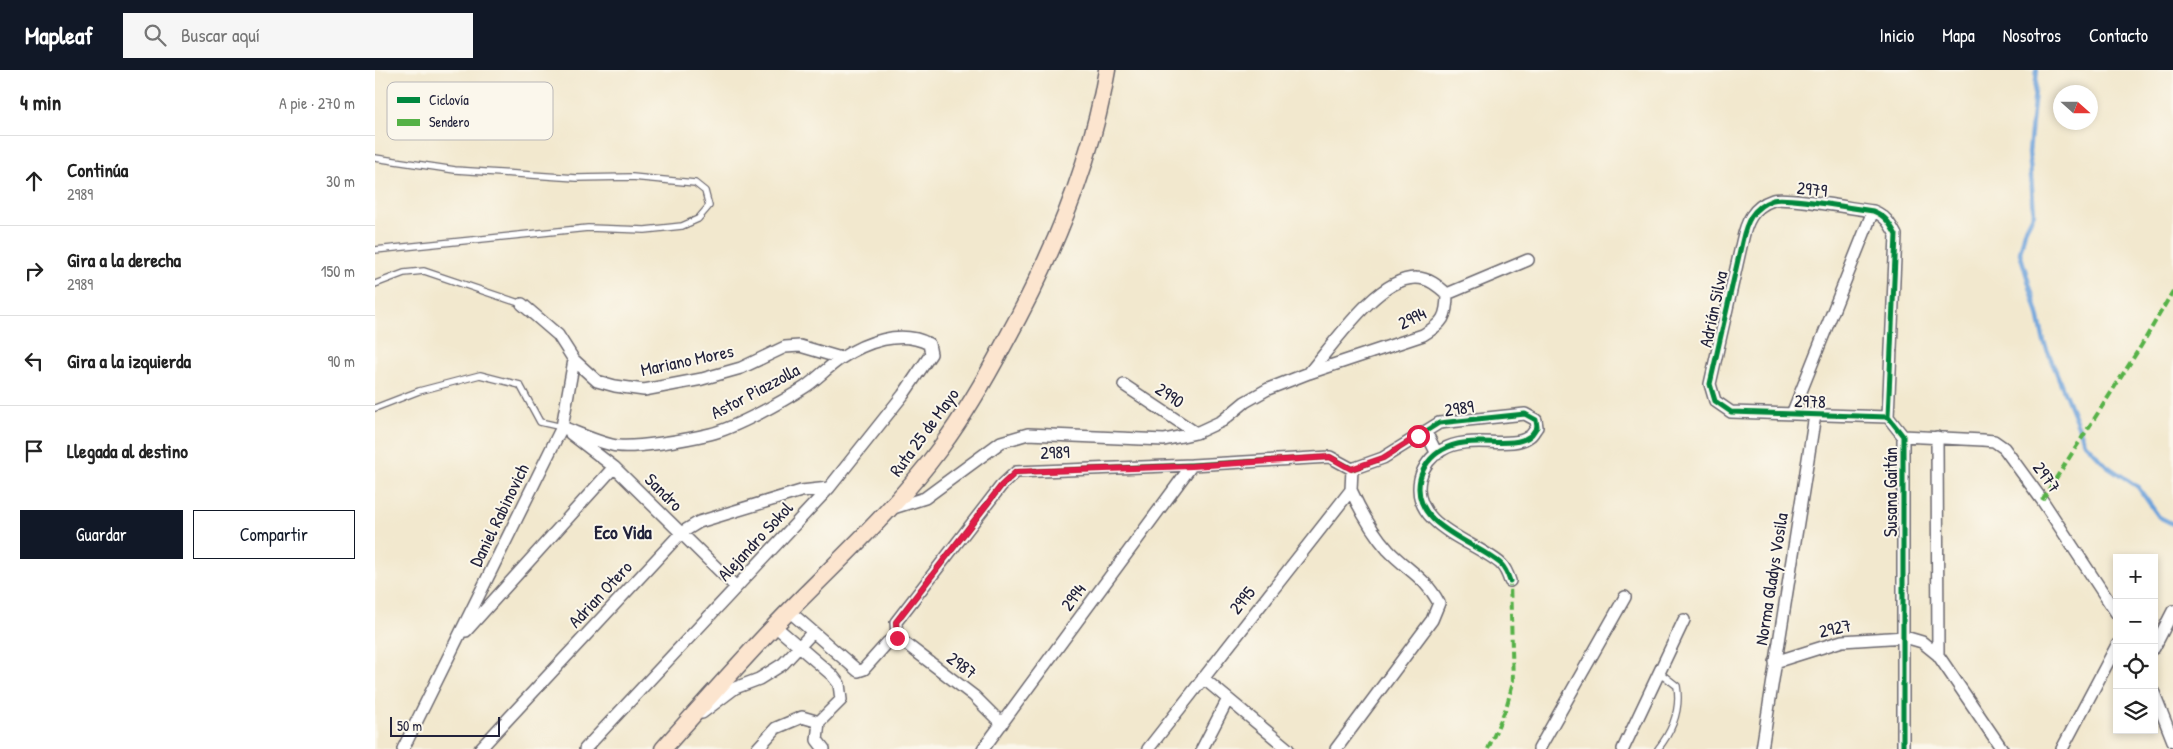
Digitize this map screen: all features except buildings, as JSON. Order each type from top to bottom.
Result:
[{"type":"main road","name":"Ruta 25 de Mayo","points":[[663,749],[789,611],[890,509],[941,448],[979,389],[1031,295],[1075,192],[1101,106],[1107,70]]},
{"type":"street","name":"2979","points":[[1747,222],[1759,208],[1774,200],[1809,202],[1877,213]]},
{"type":"street","points":[[1793,414],[1877,213],[1890,222],[1896,235],[1888,418]]},
{"type":"street","name":"Adrián Silva","points":[[1731,412],[1715,401],[1710,384],[1747,222]]},
{"type":"street","points":[[1447,294],[1528,260]]},
{"type":"street","name":"2994","points":[[1201,432],[1267,389],[1423,335],[1438,326],[1447,312],[1447,294],[1433,282],[1416,278],[1392,284],[1374,296],[1309,373]]},
{"type":"street","points":[[522,304],[559,334],[573,360]]},
{"type":"street","name":"Astor Piazzolla","points":[[562,428],[614,446],[661,443],[711,434],[743,421],[805,387],[841,358],[861,347],[891,338],[917,337],[929,344]]},
{"type":"street","name":"Alejandro Sokol","points":[[585,749],[829,488],[920,370],[931,354],[929,344]]},
{"type":"street","name":"Mariano Mores","points":[[573,360],[597,381],[615,386],[644,390],[702,379],[741,368],[785,347],[800,346],[841,358]]},
{"type":"street","name":"Daniel Rabinovich","points":[[403,749],[562,428],[573,360]]},
{"type":"street","name":"2990","points":[[1125,385],[1201,432]]},
{"type":"street","name":"2978","points":[[1731,412],[1888,418]]},
{"type":"street","name":"2989","points":[[897,638],[896,622],[1001,486],[1016,472],[1192,466],[1330,457],[1351,469],[1383,458],[1439,423],[1525,414],[1536,420],[1537,426],[1530,436],[1509,442],[1477,441],[1453,444],[1437,454],[1423,468],[1419,485],[1422,503],[1438,525],[1502,565],[1510,581]]},
{"type":"street","name":"Norma Gladys Vosila","points":[[1762,749],[1815,415]]},
{"type":"street","name":"Susana Gaitán","points":[[1888,418],[1903,436],[1905,637],[1903,749]]},
{"type":"street","name":"Sandro","points":[[562,428],[615,468],[736,587]]},
{"type":"street","points":[[890,509],[925,498],[1001,442],[1028,434],[1164,440],[1201,432]]},
{"type":"street","points":[[1418,436],[1429,438],[1437,454]]},
{"type":"street","name":"2977","points":[[1903,436],[1994,441],[2004,448],[2042,500],[2113,608]]},
{"type":"street","points":[[1937,437],[1938,655]]},
{"type":"street","name":"2994","points":[[988,747],[1002,724],[1192,466]]},
{"type":"street","points":[[457,641],[615,468]]},
{"type":"street","points":[[1336,749],[1432,620],[1439,603],[1431,587],[1389,551],[1373,532],[1351,490],[1351,469]]},
{"type":"street","name":"Adrian Otero","points":[[480,749],[681,533],[699,522],[801,491],[829,488]]},
{"type":"street","name":"2995","points":[[1149,749],[1351,490]]},
{"type":"street","points":[[1539,749],[1625,597]]},
{"type":"street","points":[[789,611],[858,671],[869,664],[887,642],[897,638]]},
{"type":"street","points":[[2156,644],[2173,611]]},
{"type":"street","points":[[1623,749],[1684,620]]},
{"type":"street","points":[[775,626],[839,684],[841,700],[819,722],[817,740],[824,749]]},
{"type":"street","points":[[682,727],[735,688],[773,671],[799,648],[813,632]]},
{"type":"street","points":[[1905,637],[1922,642],[1938,655],[2002,749]]},
{"type":"street","name":"2927","points":[[1775,662],[1842,641],[1905,637]]},
{"type":"street","name":"2987","points":[[897,638],[974,696],[1002,724]]},
{"type":"street","points":[[2062,749],[2113,653]]},
{"type":"street","points":[[1203,678],[1288,749]]},
{"type":"street","points":[[1202,749],[1228,699]]},
{"type":"street","points":[[2158,703],[2173,740]]},
{"type":"street","points":[[757,749],[776,728],[802,717],[819,722]]},
{"type":"lane","points":[[375,158],[455,170],[576,178],[631,177],[695,183],[705,191],[709,206],[698,220],[681,226],[645,230],[589,228],[375,250]]},
{"type":"lane","points":[[375,284],[404,273],[424,271],[522,304]]},
{"type":"lane","points":[[375,408],[419,391],[480,375],[520,385],[540,422],[562,428]]},
{"type":"lane","points":[[1658,749],[1669,736],[1679,698],[1677,686],[1659,672]]},
{"type":"waterway","points":[[2037,70],[2029,152],[2034,213],[2025,231],[2020,253],[2044,342],[2085,443],[2107,466],[2138,487],[2159,517],[2173,524]]},
{"type":"marked path","points":[[2042,500],[2141,346],[2173,291]]},
{"type":"marked path","points":[[1488,749],[1506,708],[1513,683],[1510,581]]},
{"type":"cycle path","points":[[1888,417],[1731,412],[1715,401],[1710,384],[1744,235],[1751,216],[1766,203],[1780,199],[1873,211],[1890,224],[1896,235],[1888,417],[1903,436],[1903,749]]},
{"type":"cycle path","points":[[897,637],[896,622],[1001,486],[1016,472],[1330,457],[1352,469],[1383,458],[1439,423],[1525,414],[1536,420],[1537,427],[1530,436],[1512,442],[1477,442],[1453,445],[1438,452],[1431,459],[1425,466],[1420,479],[1420,495],[1425,509],[1434,520],[1501,564],[1510,581]]},
{"type":"district","name":"Eco Vida","points":[[623,532]]},
{"type":"route","points":[[897,638],[896,622],[1001,486],[1016,472],[1030,470],[1192,466],[1330,457],[1351,469],[1383,458],[1418,436]]}]
